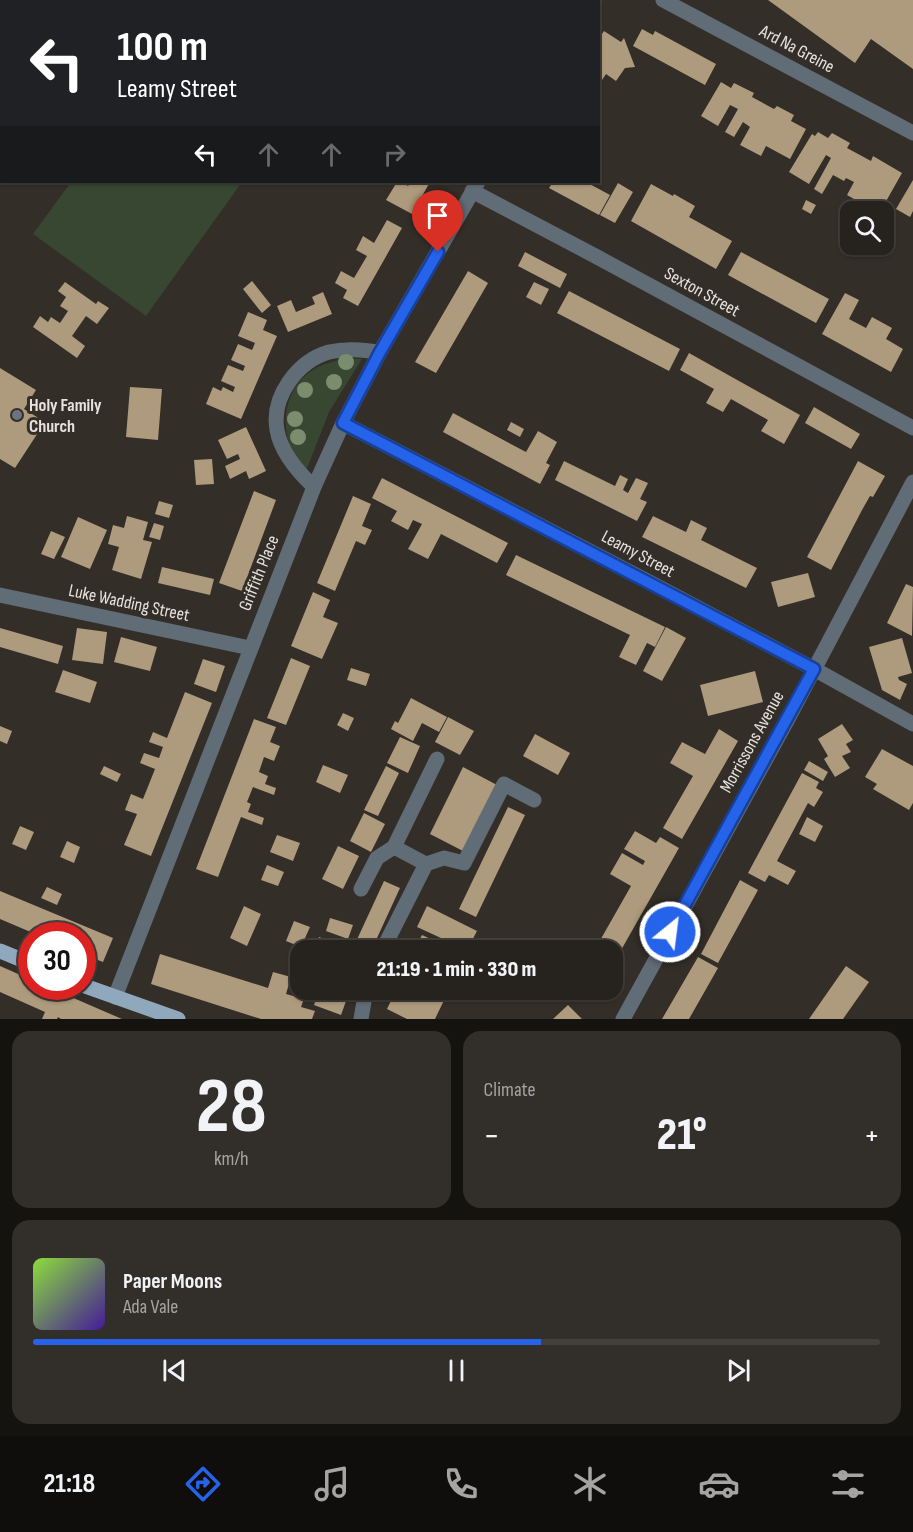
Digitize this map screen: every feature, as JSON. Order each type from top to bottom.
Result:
[{"type":"main road","points":[[0,951],[18,958]]},
{"type":"main road","points":[[96,990],[178,1019]]},
{"type":"street","name":"Ard Na Greine","points":[[663,0],[913,133]]},
{"type":"street","name":"Griffith Place","points":[[115,997],[314,487],[343,423],[380,352],[475,186]]},
{"type":"street","name":"Sexton Street","points":[[475,186],[599,258],[913,428]]},
{"type":"street","points":[[314,487],[297,469],[280,441],[276,419],[279,401],[284,390],[302,366],[329,352],[354,349],[380,352]]},
{"type":"street","name":"Leamy Street","points":[[343,423],[814,669],[913,724]]},
{"type":"street","name":"Morrissons Avenue","points":[[623,1019],[913,482]]},
{"type":"street","name":"Luke Wadding Street","points":[[0,595],[250,648]]},
{"type":"street","points":[[361,889],[377,858],[394,847],[437,759]]},
{"type":"street","points":[[388,940],[426,864],[444,858],[464,863],[504,784],[534,800]]},
{"type":"street","points":[[394,847],[426,864]]},
{"type":"street","points":[[361,1019],[364,1000]]},
{"type":"green space","points":[[70,183],[241,183],[146,316],[33,234]]},
{"type":"green space","points":[[345,358],[362,359],[329,412],[306,471],[289,443],[286,421],[290,399],[300,381],[308,373]]},
{"type":"building","points":[[768,0],[913,0],[913,69],[871,39],[855,63]]},
{"type":"building","points":[[642,29],[653,35],[655,31],[716,64],[705,85],[633,46]]},
{"type":"building","points":[[604,31],[621,42],[624,38],[635,67],[625,68],[616,81],[606,74],[600,83],[600,37]]},
{"type":"building","points":[[721,82],[731,88],[734,83],[754,93],[752,97],[774,109],[777,106],[794,115],[791,121],[806,129],[790,159],[766,146],[761,156],[740,145],[750,127],[743,122],[734,137],[725,132],[738,109],[730,105],[718,126],[701,116]]},
{"type":"building","points":[[818,132],[828,138],[832,133],[850,143],[847,148],[871,161],[873,156],[902,173],[886,201],[862,199],[858,201],[847,195],[854,182],[846,178],[844,181],[833,175],[822,194],[814,189],[831,158],[826,155],[809,184],[789,172],[812,134],[815,136]]},
{"type":"building","points":[[913,180],[913,211],[910,217],[896,209]]},
{"type":"building","points":[[396,183],[408,186],[410,183],[429,183],[412,214],[386,200]]},
{"type":"building","points":[[552,183],[588,183],[610,195],[599,215],[549,188]]},
{"type":"building","points":[[618,183],[633,192],[615,223],[600,215]]},
{"type":"building","points":[[651,184],[695,206],[689,217],[732,241],[716,269],[631,221]]},
{"type":"building","points":[[806,200],[816,205],[811,214],[802,209]]},
{"type":"building","points":[[387,220],[402,228],[358,306],[343,298],[347,290],[335,283],[341,271],[354,278],[367,256],[356,250],[363,236],[374,243]]},
{"type":"building","points":[[525,252],[567,274],[560,288],[518,266]]},
{"type":"building","points":[[741,252],[829,299],[816,323],[728,275]]},
{"type":"building","points":[[468,271],[488,283],[436,373],[415,362]]},
{"type":"building","points":[[252,281],[271,305],[262,313],[243,289]]},
{"type":"building","points":[[65,282],[96,304],[98,301],[109,308],[97,324],[86,316],[72,336],[85,346],[77,358],[33,327],[40,316],[48,322],[51,317],[60,323],[68,311],[60,306],[66,297],[58,291]]},
{"type":"building","points":[[534,282],[549,289],[541,305],[526,297]]},
{"type":"building","points":[[569,291],[680,349],[669,371],[557,313]]},
{"type":"building","points":[[323,292],[332,314],[288,332],[277,306],[291,300],[296,312],[315,304],[312,297]]},
{"type":"building","points":[[845,293],[859,300],[849,319],[866,328],[872,317],[892,328],[886,339],[903,349],[891,372],[822,334]]},
{"type":"building","points":[[248,312],[267,320],[263,330],[277,336],[241,419],[206,404],[213,387],[221,391],[223,387],[233,392],[235,387],[221,381],[228,365],[243,371],[245,366],[231,360],[238,344],[252,350],[255,343],[238,336]]},
{"type":"building","points":[[689,353],[800,415],[784,444],[761,431],[768,420],[731,399],[723,412],[706,403],[714,389],[680,370]]},
{"type":"building","name":"Holy Family Church","points":[[0,368],[36,390],[24,409],[45,422],[15,468],[0,459]]},
{"type":"building","points":[[130,387],[162,389],[158,440],[126,437]]},
{"type":"building","points":[[814,407],[860,434],[851,449],[805,423]]},
{"type":"building","points":[[453,413],[526,452],[538,431],[557,442],[546,463],[550,465],[540,484],[443,432]]},
{"type":"building","points":[[511,422],[524,429],[520,437],[507,430]]},
{"type":"building","points":[[246,427],[266,471],[249,479],[246,471],[230,479],[225,466],[240,459],[238,454],[227,459],[218,440]]},
{"type":"building","points":[[212,459],[214,484],[196,485],[194,460]]},
{"type":"building","points":[[564,461],[615,486],[620,475],[628,479],[623,490],[628,493],[636,478],[648,483],[640,499],[647,502],[637,521],[555,480]]},
{"type":"building","points":[[858,461],[885,476],[873,497],[870,496],[831,570],[807,557]]},
{"type":"building","points":[[382,478],[508,543],[497,563],[441,534],[428,559],[408,549],[422,524],[413,520],[408,530],[391,521],[397,511],[372,498]]},
{"type":"building","points":[[254,491],[276,500],[242,591],[219,583]]},
{"type":"building","points":[[353,496],[371,504],[362,526],[372,530],[365,545],[356,541],[335,591],[317,583]]},
{"type":"building","points":[[159,501],[173,505],[169,518],[155,514]]},
{"type":"building","points":[[127,516],[148,522],[143,540],[152,542],[141,579],[112,570],[119,547],[108,544],[113,525],[124,528]]},
{"type":"building","points":[[653,516],[686,532],[691,520],[707,528],[701,540],[757,568],[746,588],[642,537]]},
{"type":"building","points":[[78,517],[107,530],[90,569],[61,557]]},
{"type":"building","points":[[154,523],[164,526],[160,540],[149,537]]},
{"type":"building","points":[[51,531],[65,537],[54,559],[41,554]]},
{"type":"building","points":[[516,555],[665,627],[655,647],[647,643],[636,665],[619,657],[630,635],[506,575]]},
{"type":"building","points":[[162,567],[214,579],[210,595],[158,583]]},
{"type":"building","points":[[808,573],[815,597],[778,607],[771,582]]},
{"type":"building","points":[[906,584],[913,587],[912,636],[887,623]]},
{"type":"building","points":[[313,592],[330,600],[323,617],[338,623],[322,659],[291,646]]},
{"type":"building","points":[[666,627],[686,638],[662,681],[643,671]]},
{"type":"building","points":[[0,628],[63,646],[58,664],[0,647]]},
{"type":"building","points":[[77,628],[107,632],[103,664],[72,660]]},
{"type":"building","points":[[121,637],[157,647],[150,671],[114,662]]},
{"type":"building","points":[[902,638],[912,673],[898,677],[907,684],[900,700],[882,690],[869,647]]},
{"type":"building","points":[[291,658],[310,666],[286,725],[267,718]]},
{"type":"building","points":[[203,659],[225,666],[216,692],[194,684]]},
{"type":"building","points":[[351,668],[370,674],[366,686],[347,680]]},
{"type":"building","points":[[63,670],[97,682],[90,703],[55,692]]},
{"type":"building","points":[[755,671],[763,702],[708,716],[700,685]]},
{"type":"building","points":[[185,692],[212,703],[151,856],[124,845],[137,814],[125,810],[131,794],[143,799],[155,769],[140,763],[144,753],[159,758],[163,747],[149,742],[153,732],[167,738]]},
{"type":"building","points":[[411,698],[447,717],[439,732],[422,723],[413,741],[391,729],[395,721],[398,723]]},
{"type":"building","points":[[343,713],[354,718],[348,731],[337,725]]},
{"type":"building","points":[[448,717],[474,731],[460,755],[435,742]]},
{"type":"building","points":[[254,719],[276,727],[270,742],[280,746],[274,761],[264,757],[259,772],[268,776],[265,784],[276,788],[274,795],[253,787],[247,802],[251,804],[248,812],[264,818],[262,825],[241,817],[218,877],[196,869]]},
{"type":"building","points":[[842,724],[853,740],[846,744],[851,752],[842,756],[850,768],[835,777],[824,759],[828,756],[818,739]]},
{"type":"building","points":[[0,726],[12,731],[7,744],[0,741]]},
{"type":"building","points":[[719,729],[738,741],[682,839],[663,828],[693,776],[670,763],[682,742],[705,754]]},
{"type":"building","points":[[535,734],[570,753],[558,775],[523,756]]},
{"type":"building","points":[[400,737],[420,746],[408,773],[387,763]]},
{"type":"building","points":[[882,749],[913,766],[913,803],[909,810],[873,789],[877,784],[865,777]]},
{"type":"building","points":[[809,761],[828,772],[823,781],[804,770]]},
{"type":"building","points":[[323,765],[348,775],[340,793],[316,782]]},
{"type":"building","points":[[104,766],[121,774],[117,782],[100,774]]},
{"type":"building","points":[[386,766],[399,773],[378,816],[364,810]]},
{"type":"building","points":[[463,767],[497,785],[463,851],[430,834]]},
{"type":"building","points":[[802,773],[819,782],[816,788],[823,792],[814,807],[808,803],[777,861],[796,871],[788,885],[769,875],[765,882],[748,873]]},
{"type":"building","points":[[508,807],[525,815],[476,917],[459,909]]},
{"type":"building","points":[[364,813],[385,824],[371,852],[350,841]]},
{"type":"building","points":[[807,817],[823,826],[815,842],[799,834]]},
{"type":"building","points":[[20,826],[34,832],[26,850],[12,844]]},
{"type":"building","points":[[635,831],[656,843],[660,837],[679,848],[623,947],[623,940],[600,940],[631,886],[610,874],[622,853],[643,865],[645,861],[624,849]]},
{"type":"building","points":[[277,835],[300,843],[293,861],[270,852]]},
{"type":"building","points":[[67,841],[80,847],[74,863],[60,857]]},
{"type":"building","points":[[338,846],[359,856],[343,889],[322,879]]},
{"type":"building","points":[[267,865],[284,872],[278,886],[261,880]]},
{"type":"building","points":[[740,880],[758,890],[718,963],[701,954]]},
{"type":"building","points":[[384,881],[400,888],[376,940],[357,940]]},
{"type":"building","points":[[47,887],[62,894],[57,905],[41,898]]},
{"type":"building","points":[[0,891],[75,922],[18,922],[18,927],[0,919]]},
{"type":"building","points":[[244,906],[261,914],[247,946],[230,938]]},
{"type":"building","points":[[427,906],[477,931],[472,940],[440,940],[441,938],[417,927]]},
{"type":"building","points":[[330,918],[353,925],[348,939],[326,931]]},
{"type":"building","points":[[294,921],[310,927],[304,940],[290,940],[290,943],[286,941]]},
{"type":"building","points":[[96,931],[113,938],[103,962],[96,959]]},
{"type":"building","points":[[422,935],[433,940],[420,940]]},
{"type":"building","points":[[160,954],[268,988],[273,972],[290,977],[286,994],[290,995],[290,1000],[304,1000],[301,1007],[315,1011],[312,1019],[261,1019],[151,984]]},
{"type":"building","points":[[698,957],[718,968],[689,1019],[662,1019]]},
{"type":"building","points":[[0,966],[18,974],[18,1000],[0,992]]},
{"type":"building","points":[[846,966],[869,982],[843,1019],[809,1019]]},
{"type":"building","points":[[18,1000],[78,1000],[122,1019],[61,1019],[58,1017],[57,1019],[42,1019],[45,1012]]},
{"type":"building","points":[[316,1000],[346,1000],[341,1015],[314,1005]]},
{"type":"building","points":[[391,1000],[444,1000],[435,1019],[407,1019],[387,1009]]},
{"type":"building","points":[[568,1005],[582,1019],[553,1019]]},
{"type":"place","name":"Holy Family Church","points":[[17,415]]},
{"type":"route","points":[[438,252],[380,352],[343,423],[814,669],[670,932]]}]
